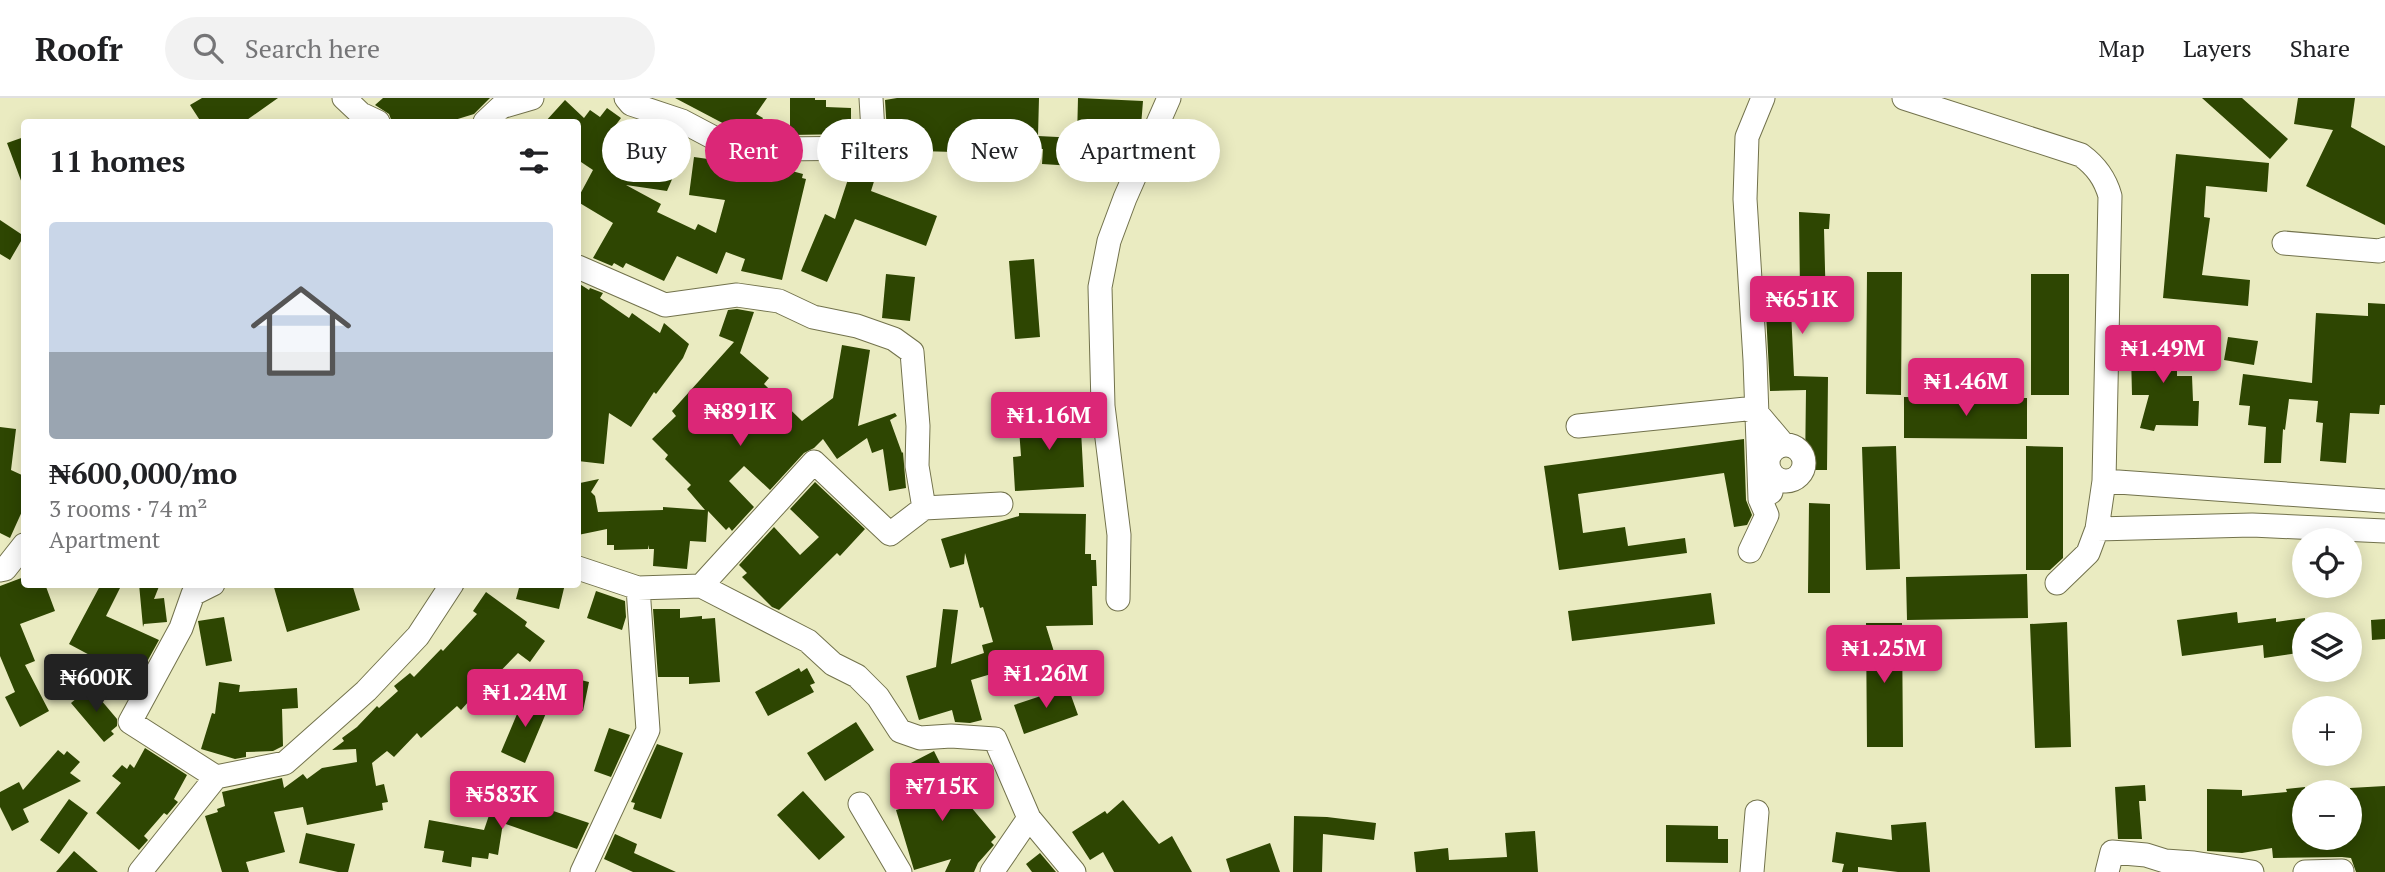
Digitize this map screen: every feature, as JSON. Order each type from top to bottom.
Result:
[{"type":"street","points":[[344,98],[361,114],[372,119]]},
{"type":"street","points":[[488,119],[501,107],[532,98]]},
{"type":"street","points":[[626,98],[631,104],[682,121],[718,140],[778,149],[873,148],[871,98]]},
{"type":"street","points":[[1118,599],[1119,535],[1103,406],[1100,287],[1113,230],[1169,98]]},
{"type":"street","points":[[1750,551],[1767,515],[1760,499],[1758,413],[1745,199],[1747,137],[1763,98]]},
{"type":"street","points":[[1905,98],[2081,155],[2093,164],[2106,183],[2110,196],[2104,481],[2097,529],[2088,553],[2057,583]]},
{"type":"street","points":[[2284,243],[2379,251],[2385,249]]},
{"type":"street","points":[[581,268],[665,305],[737,295],[779,300],[813,317],[857,326],[894,339],[912,352],[918,426],[917,466],[924,508]]},
{"type":"street","points":[[1578,426],[1746,409],[1758,413],[1784,445],[1772,451],[1768,463],[1772,475],[1784,481],[1760,499]]},
{"type":"street","points":[[701,586],[814,462],[890,534],[924,508],[1001,503]]},
{"type":"street","points":[[2104,481],[2385,501]]},
{"type":"street","points":[[2097,529],[2252,525],[2385,531]]},
{"type":"street","points":[[0,570],[5,569],[21,549]]},
{"type":"street","points":[[581,570],[638,588],[701,586],[808,641],[833,664],[857,676],[878,697],[900,731],[920,738],[951,736],[995,739],[1029,818],[1074,872]]},
{"type":"street","points":[[199,588],[181,628],[130,722],[216,777]]},
{"type":"street","points":[[140,872],[216,777],[285,763],[366,691],[418,636],[449,588]]},
{"type":"street","points":[[582,872],[648,730],[638,588]]},
{"type":"street","points":[[860,804],[900,872]]},
{"type":"street","points":[[1752,872],[1757,812]]},
{"type":"street","points":[[992,872],[1029,818]]},
{"type":"street","points":[[2107,872],[2112,852],[2252,872]]},
{"type":"street","points":[[2305,872],[2342,871]]},
{"type":"building","points":[[202,98],[278,98],[248,119],[199,119],[190,105]]},
{"type":"building","points":[[383,98],[490,98],[474,114],[458,119],[391,119],[389,114],[375,105]]},
{"type":"building","points":[[675,98],[767,98],[756,114],[762,119],[715,119]]},
{"type":"building","points":[[790,98],[815,98],[826,100],[826,107],[851,108],[851,119],[817,119],[817,135],[803,135],[803,119],[790,119]]},
{"type":"building","points":[[1039,98],[1038,119],[947,119],[947,152],[933,151],[933,119],[886,119],[885,100]]},
{"type":"building","points":[[1078,98],[1143,101],[1142,119],[1077,119]]},
{"type":"building","points":[[2202,98],[2242,98],[2288,139],[2270,159]]},
{"type":"building","points":[[2298,98],[2355,98],[2351,127],[2385,146],[2385,225],[2306,186],[2333,130],[2294,124]]},
{"type":"building","points":[[565,100],[584,118],[590,110],[600,117],[607,108],[621,118],[602,119],[602,182],[671,182],[667,191],[626,185],[661,204],[657,212],[695,230],[698,224],[716,233],[725,200],[689,195],[694,157],[705,159],[705,182],[803,182],[803,178],[806,179],[782,280],[741,271],[745,259],[726,252],[717,274],[677,256],[664,281],[626,263],[623,268],[593,258],[613,223],[581,204],[581,192],[593,170],[581,162],[581,119],[548,119]]},
{"type":"building","points":[[1042,136],[1056,137],[1056,165],[1042,164]]},
{"type":"building","points":[[21,138],[21,181],[7,143]]},
{"type":"building","points":[[2176,154],[2269,163],[2267,192],[2206,186],[2204,217],[2210,218],[2202,275],[2250,280],[2248,306],[2163,298]]},
{"type":"building","points":[[847,182],[874,182],[871,191],[937,216],[926,246],[855,219],[827,282],[801,271],[825,214],[835,219]]},
{"type":"building","points":[[1799,212],[1830,214],[1829,229],[1824,229],[1826,309],[1791,310],[1794,376],[1828,377],[1827,470],[1805,470],[1806,390],[1770,391],[1765,293],[1800,292]]},
{"type":"building","points":[[0,220],[21,234],[21,241],[10,260],[0,254]]},
{"type":"building","points":[[1034,259],[1040,337],[1015,339],[1009,261]]},
{"type":"building","points":[[1867,272],[1902,272],[1901,395],[1866,394]]},
{"type":"building","points":[[886,274],[915,277],[910,321],[882,318]]},
{"type":"building","points":[[2031,274],[2069,274],[2069,395],[2031,395]]},
{"type":"building","points":[[581,285],[603,293],[600,298],[629,318],[632,313],[660,333],[664,323],[689,344],[683,358],[656,394],[654,392],[631,427],[609,413],[604,464],[581,461]]},
{"type":"building","points":[[2368,303],[2385,304],[2385,405],[2380,405],[2379,414],[2350,413],[2346,463],[2320,461],[2323,423],[2316,422],[2318,401],[2289,399],[2285,430],[2283,429],[2281,463],[2264,463],[2266,427],[2248,425],[2250,406],[2239,405],[2243,374],[2312,383],[2316,313],[2368,316]]},
{"type":"building","points":[[728,310],[754,312],[740,353],[769,378],[764,384],[802,421],[833,398],[842,345],[870,350],[858,426],[895,413],[897,416],[890,420],[903,452],[906,488],[889,491],[883,449],[872,453],[867,438],[837,459],[823,439],[804,453],[770,490],[744,466],[729,481],[754,507],[732,531],[729,527],[726,530],[708,511],[706,542],[690,541],[687,569],[653,566],[654,549],[649,549],[649,545],[648,549],[614,550],[614,545],[607,545],[607,529],[581,534],[581,483],[599,479],[591,492],[595,496],[598,512],[663,510],[663,507],[705,510],[687,489],[691,485],[665,459],[668,455],[652,439],[676,416],[672,411],[734,342],[719,336]]},
{"type":"building","points":[[2228,337],[2258,341],[2254,365],[2224,360]]},
{"type":"building","points":[[2139,338],[2177,338],[2177,376],[2192,376],[2193,401],[2199,401],[2198,426],[2156,425],[2154,431],[2140,428],[2149,395],[2132,395],[2131,354],[2139,354]]},
{"type":"building","points":[[1904,397],[2027,398],[2027,439],[1904,438]]},
{"type":"building","points":[[1080,411],[1084,487],[1015,491],[1013,457],[1021,456],[1018,415]]},
{"type":"building","points":[[0,427],[16,429],[11,470],[21,475],[21,514],[10,538],[0,533]]},
{"type":"building","points":[[1744,439],[1746,500],[1752,515],[1747,525],[1734,527],[1724,473],[1578,494],[1583,533],[1625,527],[1628,546],[1685,538],[1687,553],[1559,570],[1544,466]]},
{"type":"building","points":[[1896,446],[1900,569],[1866,570],[1862,447]]},
{"type":"building","points":[[2026,446],[2063,447],[2063,558],[2050,570],[2026,570]]},
{"type":"building","points":[[815,482],[865,529],[840,556],[837,553],[779,610],[772,607],[742,577],[747,573],[739,565],[774,527],[800,555],[819,537],[790,509]]},
{"type":"building","points":[[1809,503],[1830,504],[1830,593],[1808,593]]},
{"type":"building","points":[[1019,513],[1086,514],[1085,554],[1091,554],[1091,560],[1096,560],[1097,586],[1092,586],[1093,625],[1046,626],[1055,655],[971,680],[982,720],[970,723],[955,722],[952,710],[919,720],[906,676],[936,667],[943,609],[958,610],[951,664],[984,653],[982,645],[993,642],[983,607],[980,608],[965,553],[964,564],[950,568],[941,539],[1019,516]]},
{"type":"building","points":[[2027,574],[2028,618],[1907,620],[1906,577]]},
{"type":"building","points":[[21,578],[21,588],[46,588],[55,611],[20,624],[35,661],[25,665],[49,711],[20,727],[5,697],[15,692],[0,656],[0,586]]},
{"type":"building","points":[[99,588],[120,588],[106,616],[159,640],[127,698],[87,676],[97,659],[69,644]]},
{"type":"building","points":[[139,588],[158,588],[154,599],[164,598],[167,622],[144,624],[143,627]]},
{"type":"building","points":[[274,588],[353,588],[360,610],[287,632]]},
{"type":"building","points":[[519,588],[564,588],[559,609],[516,599]]},
{"type":"building","points":[[596,591],[625,601],[626,617],[622,630],[587,618]]},
{"type":"building","points":[[486,592],[527,622],[525,626],[545,641],[530,662],[518,653],[490,682],[488,680],[461,710],[457,706],[421,738],[417,733],[394,757],[387,751],[372,763],[376,786],[384,784],[388,802],[382,803],[383,810],[307,825],[303,807],[274,812],[285,852],[246,862],[249,872],[222,872],[205,816],[218,812],[217,809],[225,806],[222,792],[282,778],[284,788],[303,774],[307,779],[322,768],[357,762],[356,749],[332,750],[377,706],[379,708],[398,691],[394,686],[410,673],[414,677],[441,649],[443,651],[477,614],[473,611]]},
{"type":"building","points":[[1711,593],[1715,624],[1572,641],[1568,611]]},
{"type":"building","points":[[653,609],[680,609],[680,618],[715,618],[720,682],[689,684],[689,677],[658,677]]},
{"type":"building","points":[[2237,612],[2238,623],[2276,618],[2276,622],[2292,620],[2292,654],[2264,658],[2263,645],[2182,656],[2177,620]]},
{"type":"building","points":[[224,617],[232,661],[206,666],[198,621]]},
{"type":"building","points":[[2385,619],[2385,639],[2372,640],[2371,620]]},
{"type":"building","points":[[2067,622],[2071,747],[2035,748],[2030,624]]},
{"type":"building","points":[[1866,623],[1902,623],[1903,747],[1867,747]]},
{"type":"building","points":[[799,668],[801,672],[807,668],[815,683],[810,685],[814,692],[768,716],[755,692]]},
{"type":"building","points":[[552,673],[589,682],[583,711],[545,702]]},
{"type":"building","points":[[219,682],[240,685],[239,692],[297,688],[298,708],[282,709],[283,746],[273,751],[246,752],[246,757],[235,759],[201,749],[212,713],[215,714]]},
{"type":"building","points":[[90,687],[117,719],[117,726],[111,731],[114,734],[104,742],[71,703]]},
{"type":"building","points":[[1068,687],[1078,715],[1024,734],[1014,705]]},
{"type":"building","points":[[525,695],[549,706],[525,763],[501,752]]},
{"type":"building","points":[[856,722],[874,750],[825,781],[807,753]]},
{"type":"building","points":[[609,728],[630,735],[611,777],[594,771]]},
{"type":"building","points":[[657,744],[683,753],[661,819],[633,809],[635,803],[631,802]]},
{"type":"building","points":[[145,748],[187,775],[174,799],[178,802],[167,815],[164,813],[144,836],[148,840],[139,850],[96,813],[121,783],[112,776],[122,765],[127,769],[130,764],[134,768]]},
{"type":"building","points":[[58,750],[64,755],[67,751],[80,762],[70,773],[81,781],[23,809],[29,822],[12,831],[0,807],[0,792],[19,782],[23,790]]},
{"type":"building","points":[[934,751],[961,805],[966,801],[996,837],[991,842],[994,845],[978,863],[974,872],[945,872],[951,859],[914,870],[896,810],[924,801],[907,765]]},
{"type":"building","points":[[2145,785],[2146,801],[2139,801],[2142,839],[2118,839],[2115,787]]},
{"type":"building","points":[[2385,786],[2385,872],[2356,872],[2351,858],[2273,858],[2272,848],[2242,853],[2207,851],[2207,789],[2242,790],[2242,796],[2287,792],[2286,789],[2292,788],[2292,850],[2362,850],[2362,787]]},
{"type":"building","points":[[803,791],[845,837],[819,860],[777,815]]},
{"type":"building","points":[[497,792],[589,823],[577,849],[503,823],[498,855],[489,853],[488,859],[472,857],[471,867],[442,862],[444,851],[424,848],[429,820],[484,830]]},
{"type":"building","points":[[69,799],[88,813],[59,854],[40,840]]},
{"type":"building","points":[[1123,800],[1159,844],[1172,836],[1192,872],[1114,872],[1103,852],[1090,860],[1072,832],[1105,811],[1107,814]]},
{"type":"building","points":[[1294,816],[1376,823],[1374,840],[1323,834],[1322,872],[1293,872]]},
{"type":"building","points":[[1926,822],[1930,872],[1898,872],[1858,867],[1858,872],[1842,872],[1844,864],[1832,862],[1836,832],[1892,840],[1891,825]]},
{"type":"building","points":[[1666,825],[1718,826],[1718,839],[1728,839],[1728,863],[1666,862]]},
{"type":"building","points":[[1535,831],[1538,872],[1416,872],[1414,852],[1448,848],[1449,860],[1507,857],[1505,833]]},
{"type":"building","points":[[306,833],[355,844],[348,872],[299,863]]},
{"type":"building","points":[[615,834],[637,844],[634,853],[676,872],[633,872],[604,859]]},
{"type":"building","points":[[1270,843],[1280,872],[1230,872],[1226,859]]},
{"type":"building","points":[[74,851],[98,872],[56,872]]},
{"type":"building","points":[[1040,853],[1056,872],[1032,872],[1026,864]]}]
